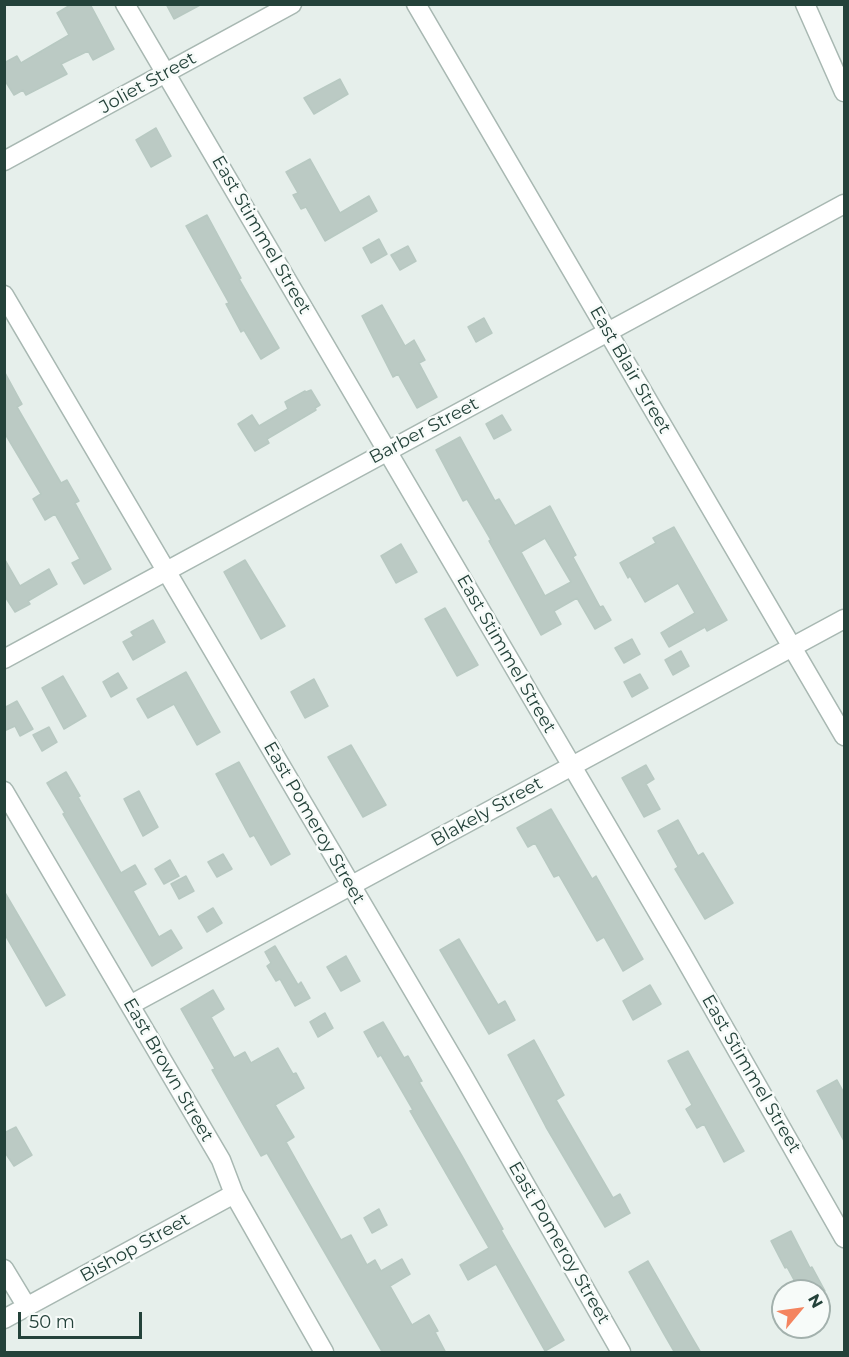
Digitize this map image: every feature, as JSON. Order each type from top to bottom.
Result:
[{"type":"street","name":"East Stimmel Street","points":[[125,4],[681,952],[844,1238]]},
{"type":"street","name":"Joliet Street","points":[[4,161],[292,4]]},
{"type":"street","name":"East Blair Street","points":[[416,4],[844,736]]},
{"type":"street","points":[[805,4],[844,92]]},
{"type":"street","name":"Barber Street","points":[[4,659],[844,204]]},
{"type":"street","name":"East Pomeroy Street","points":[[4,295],[467,1082],[621,1353]]},
{"type":"street","name":"Blakely Street","points":[[130,1005],[844,619]]},
{"type":"street","name":"East Brown Street","points":[[4,791],[220,1160],[234,1194],[324,1353]]},
{"type":"street","name":"Bishop Street","points":[[4,1319],[234,1194]]},
{"type":"street","points":[[4,1269],[27,1307]]},
{"type":"building","points":[[72,4],[90,4],[114,49],[93,60],[88,51],[61,64],[67,74],[26,95],[23,90],[14,95],[4,79],[4,63],[17,56],[21,63],[69,35],[57,13]]},
{"type":"building","points":[[166,4],[202,4],[174,19]]},
{"type":"building","points":[[340,79],[348,94],[314,114],[304,98]]},
{"type":"building","points":[[156,128],[171,156],[151,167],[136,140]]},
{"type":"building","points":[[310,159],[340,213],[369,196],[377,211],[325,241],[306,207],[301,209],[293,195],[298,193],[286,172]]},
{"type":"building","points":[[207,215],[241,278],[239,279],[279,348],[261,359],[244,330],[241,332],[226,304],[229,303],[186,226]]},
{"type":"building","points":[[379,239],[387,254],[371,263],[363,248]]},
{"type":"building","points":[[408,246],[416,261],[400,270],[391,255]]},
{"type":"building","points":[[382,305],[405,346],[414,340],[425,360],[419,363],[437,397],[417,408],[398,374],[393,377],[362,316]]},
{"type":"building","points":[[484,318],[492,333],[476,342],[468,327]]},
{"type":"building","points":[[4,371],[22,404],[17,407],[61,483],[67,480],[79,501],[75,503],[111,569],[84,584],[72,563],[80,559],[55,514],[45,520],[33,499],[41,494],[4,432]]},
{"type":"building","points":[[311,390],[320,405],[315,408],[316,410],[267,439],[269,443],[255,451],[238,424],[252,415],[259,426],[288,409],[285,402]]},
{"type":"building","points":[[502,415],[511,430],[494,439],[486,424]]},
{"type":"building","points":[[460,437],[495,501],[499,499],[515,526],[550,506],[576,555],[573,557],[600,607],[603,606],[611,620],[595,629],[577,598],[554,611],[561,624],[541,635],[489,541],[491,540],[467,499],[463,501],[436,450]],"holes":[[[545,538],[571,582],[545,596],[521,552]]]},
{"type":"building","points":[[674,527],[727,620],[707,631],[705,627],[669,647],[661,633],[695,613],[678,583],[645,602],[620,563],[656,543],[653,538]]},
{"type":"building","points":[[401,544],[417,572],[396,583],[381,556]]},
{"type":"building","points":[[4,558],[20,586],[49,569],[57,584],[28,601],[30,604],[15,612],[4,595]]},
{"type":"building","points":[[245,560],[285,626],[261,639],[224,572]]},
{"type":"building","points":[[445,608],[478,665],[457,676],[425,619]]},
{"type":"building","points":[[153,620],[165,642],[133,660],[123,642],[134,636],[131,632]]},
{"type":"building","points":[[632,639],[640,654],[624,663],[615,648]]},
{"type":"building","points":[[681,651],[689,666],[673,675],[665,660]]},
{"type":"building","points":[[186,672],[220,732],[197,745],[174,704],[148,718],[137,699]]},
{"type":"building","points":[[118,673],[127,688],[111,697],[103,682]]},
{"type":"building","points":[[640,674],[648,688],[632,697],[624,682]]},
{"type":"building","points":[[63,676],[86,716],[64,729],[42,688]]},
{"type":"building","points":[[314,679],[328,706],[305,718],[291,692]]},
{"type":"building","points":[[17,701],[33,729],[20,736],[15,726],[4,731],[4,708]]},
{"type":"building","points":[[49,727],[57,742],[42,751],[33,735]]},
{"type":"building","points":[[351,745],[386,805],[363,817],[328,757]]},
{"type":"building","points":[[239,762],[290,854],[271,865],[254,835],[250,837],[216,774]]},
{"type":"building","points":[[646,765],[654,779],[646,784],[660,809],[644,817],[622,778]]},
{"type":"building","points":[[66,772],[121,873],[135,865],[146,884],[133,891],[159,937],[171,930],[182,948],[152,966],[47,783]]},
{"type":"building","points":[[139,791],[158,827],[143,836],[124,799]]},
{"type":"building","points":[[551,809],[592,879],[596,876],[643,959],[623,971],[604,937],[597,941],[559,875],[554,877],[535,843],[528,847],[517,828]]},
{"type":"building","points":[[678,820],[698,856],[703,853],[733,903],[705,919],[675,869],[678,867],[658,831]]},
{"type":"building","points":[[223,854],[232,869],[217,877],[208,862]]},
{"type":"building","points":[[170,860],[179,876],[164,884],[155,869]]},
{"type":"building","points":[[186,876],[194,891],[179,899],[171,884]]},
{"type":"building","points":[[4,891],[65,995],[46,1006],[4,933]]},
{"type":"building","points":[[213,908],[222,923],[207,932],[198,917]]},
{"type":"building","points":[[459,939],[498,1005],[505,1001],[515,1020],[489,1034],[440,950]]},
{"type":"building","points":[[275,946],[298,985],[301,982],[310,998],[295,1006],[280,979],[276,981],[267,966],[271,963],[265,952]]},
{"type":"building","points":[[346,956],[360,981],[341,991],[327,967]]},
{"type":"building","points":[[650,985],[661,1004],[633,1020],[623,1001]]},
{"type":"building","points":[[213,990],[224,1009],[211,1017],[234,1058],[245,1052],[251,1063],[278,1048],[304,1088],[275,1105],[294,1137],[286,1142],[341,1240],[351,1235],[367,1265],[375,1260],[381,1271],[402,1259],[410,1274],[390,1286],[412,1325],[429,1315],[446,1353],[383,1353],[267,1153],[261,1156],[212,1070],[215,1069],[181,1009]]},
{"type":"building","points":[[325,1013],[333,1028],[318,1037],[310,1022]]},
{"type":"building","points":[[383,1022],[404,1058],[408,1056],[422,1081],[419,1082],[564,1340],[545,1351],[496,1264],[468,1280],[460,1265],[489,1248],[410,1111],[413,1110],[381,1055],[378,1057],[364,1032]]},
{"type":"building","points":[[534,1040],[564,1095],[556,1100],[613,1198],[620,1194],[630,1213],[605,1227],[546,1127],[508,1055]]},
{"type":"building","points":[[688,1051],[744,1151],[724,1162],[704,1124],[697,1128],[686,1109],[692,1105],[668,1061]]},
{"type":"building","points":[[837,1080],[844,1093],[844,1141],[817,1091]]},
{"type":"building","points":[[16,1127],[32,1155],[14,1166],[4,1151],[4,1133]]},
{"type":"building","points":[[379,1209],[387,1225],[372,1233],[364,1218]]},
{"type":"building","points":[[791,1231],[810,1268],[812,1267],[818,1279],[794,1279],[771,1241]]},
{"type":"building","points":[[648,1261],[701,1353],[675,1353],[664,1334],[629,1272]]}]
